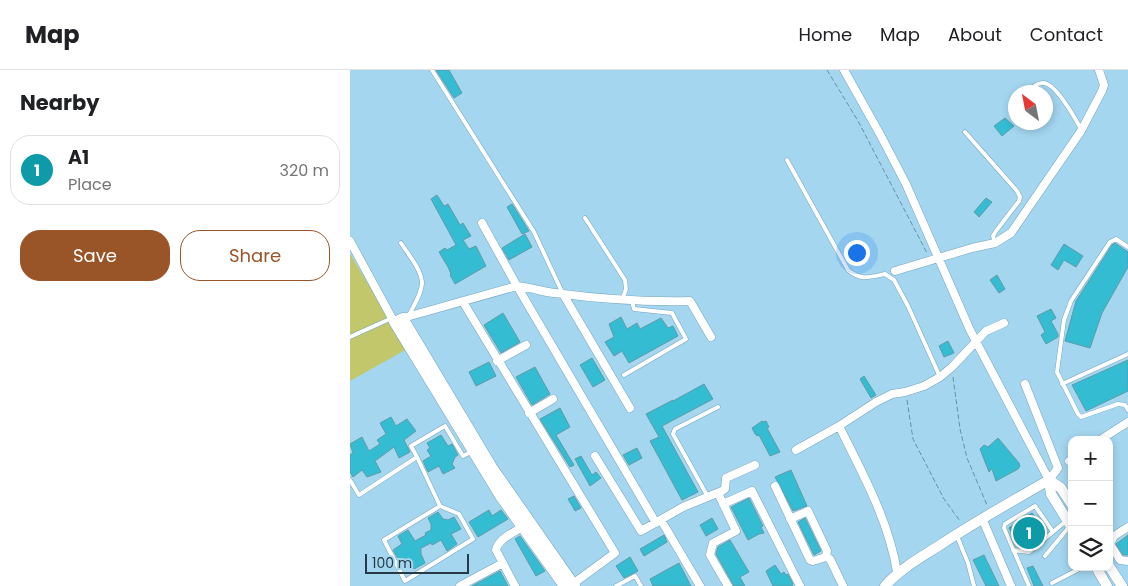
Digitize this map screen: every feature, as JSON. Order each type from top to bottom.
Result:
[{"type":"street","points":[[844,70],[882,136],[906,184],[976,340],[1049,480],[1051,494],[1068,521]]},
{"type":"street","points":[[895,271],[972,248],[996,243],[1011,233],[1081,130],[1104,85],[1099,70]]},
{"type":"street","points":[[482,223],[517,286],[658,521],[700,586]]},
{"type":"street","points":[[350,241],[399,319],[522,527],[571,585]]},
{"type":"street","points":[[399,319],[517,286],[563,294],[622,300],[690,302],[711,337]]},
{"type":"street","points":[[563,294],[630,408]]},
{"type":"street","points":[[462,302],[615,553],[571,585]]},
{"type":"street","points":[[796,450],[839,426],[876,402],[892,394],[924,386],[940,377],[986,331],[1004,323]]},
{"type":"street","points":[[497,361],[526,344]]},
{"type":"street","points":[[885,586],[897,572],[986,515],[1049,480],[1058,468],[1025,384]]},
{"type":"street","points":[[529,413],[553,399]]},
{"type":"street","points":[[1106,436],[1128,422]]},
{"type":"street","points":[[839,426],[865,480],[893,552],[897,572]]},
{"type":"street","points":[[476,449],[502,482],[571,585]]},
{"type":"street","points":[[595,456],[641,531],[683,507],[718,493],[724,489],[726,478],[755,465]]},
{"type":"street","points":[[1049,480],[1061,488],[1068,499]]},
{"type":"street","points":[[775,486],[810,560],[813,561],[826,557]]},
{"type":"street","points":[[723,504],[752,491],[800,586]]},
{"type":"street","points":[[718,493],[736,531],[713,543],[710,555],[728,586]]},
{"type":"street","points":[[790,518],[808,511],[827,551],[826,557]]},
{"type":"street","points":[[986,515],[1011,586]]},
{"type":"street","points":[[1128,526],[1114,536],[1110,544],[1120,560],[1128,560]]},
{"type":"street","points":[[515,586],[496,550],[497,545],[522,527]]},
{"type":"street","points":[[826,557],[832,562],[843,586]]},
{"type":"street","points":[[460,586],[503,562]]},
{"type":"street","points":[[1098,571],[1107,586]]},
{"type":"street","points":[[1112,571],[1122,586]]},
{"type":"lane","points":[[432,70],[534,232],[563,294]]},
{"type":"lane","points":[[1035,85],[1041,83],[1050,85]]},
{"type":"lane","points":[[1053,89],[1069,108],[1081,130]]},
{"type":"lane","points":[[965,132],[1017,191],[1020,197],[993,236],[996,243]]},
{"type":"lane","points":[[787,160],[848,270],[855,276],[862,278],[885,274],[894,280],[908,306],[940,377]]},
{"type":"lane","points":[[585,218],[625,280],[626,289],[622,300]]},
{"type":"lane","points":[[1128,247],[1116,239],[1110,242],[1070,301],[1064,320],[1057,367],[1058,377],[1081,417],[1118,404],[1125,405],[1128,410]]},
{"type":"lane","points":[[350,337],[399,319],[420,292],[422,281],[418,269],[401,243]]},
{"type":"lane","points":[[624,375],[686,339],[672,313],[634,309],[632,300]]},
{"type":"lane","points":[[1062,384],[1128,354]]},
{"type":"lane","points":[[708,497],[673,434],[675,429],[718,407]]},
{"type":"lane","points":[[440,506],[384,540],[406,581],[474,539],[459,514],[440,506],[411,446],[445,426],[463,456],[476,449]]},
{"type":"lane","points":[[350,480],[359,495],[417,458]]},
{"type":"lane","points":[[1029,586],[1004,528],[1005,524],[1035,506],[1053,532]]},
{"type":"lane","points":[[1013,550],[1029,552],[1053,532],[1068,525]]},
{"type":"lane","points":[[1045,556],[1068,526]]},
{"type":"lane","points":[[956,534],[968,563],[974,586]]},
{"type":"lane","points":[[1052,583],[1075,571]]},
{"type":"lane","points":[[616,586],[635,576],[641,586]]},
{"type":"path","points":[[827,70],[858,121],[931,261]]},
{"type":"path","points":[[952,367],[960,429],[967,458],[986,515]]},
{"type":"path","points":[[905,392],[914,439],[944,499],[966,528]]},
{"type":"green space","points":[[350,254],[407,349],[350,381]]},
{"type":"building","points":[[436,70],[449,70],[462,93],[454,98]]},
{"type":"building","points":[[1005,118],[1008,121],[1009,130],[1002,136],[994,126]]},
{"type":"building","points":[[437,195],[444,206],[448,204],[460,225],[463,223],[471,236],[463,240],[469,249],[476,246],[486,266],[455,284],[439,252],[456,245],[431,199]]},
{"type":"building","points":[[986,198],[992,202],[979,217],[974,212]]},
{"type":"building","points":[[512,204],[529,231],[522,234],[507,207]]},
{"type":"building","points":[[525,234],[532,247],[509,260],[502,248]]},
{"type":"building","points":[[1115,243],[1128,252],[1128,267],[1102,313],[1090,348],[1065,341],[1076,301]]},
{"type":"building","points":[[1064,244],[1083,256],[1076,267],[1064,260],[1058,270],[1051,265]]},
{"type":"building","points":[[997,275],[1005,289],[999,293],[990,280]]},
{"type":"building","points":[[1051,309],[1056,318],[1051,321],[1058,337],[1046,344],[1041,335],[1045,332],[1037,316]]},
{"type":"building","points":[[503,313],[520,342],[501,353],[484,325]]},
{"type":"building","points":[[621,317],[627,329],[637,323],[640,329],[661,318],[668,328],[673,326],[678,336],[629,363],[622,351],[614,356],[605,342],[614,337],[609,324]]},
{"type":"building","points":[[948,341],[954,353],[944,357],[939,346]]},
{"type":"building","points":[[592,358],[605,380],[593,387],[580,365]]},
{"type":"building","points":[[1128,360],[1128,391],[1086,411],[1072,385]]},
{"type":"building","points":[[489,362],[496,376],[476,386],[469,372]]},
{"type":"building","points":[[535,367],[550,394],[532,405],[516,377]]},
{"type":"building","points":[[864,376],[876,395],[871,398],[860,379]]},
{"type":"building","points":[[704,384],[713,399],[662,426],[698,492],[682,500],[650,441],[659,437],[646,414]]},
{"type":"building","points":[[560,408],[570,427],[556,435],[574,465],[570,467],[540,419]]},
{"type":"building","points":[[391,417],[396,426],[407,419],[416,431],[404,440],[410,452],[399,458],[394,447],[375,461],[381,472],[367,477],[362,470],[353,477],[350,472],[350,455],[353,453],[350,444],[362,437],[369,451],[380,444],[377,440],[386,434],[380,423]]},
{"type":"building","points":[[762,421],[766,421],[769,427],[767,428],[780,452],[770,456],[759,435],[755,434],[752,428]]},
{"type":"building","points":[[441,435],[448,446],[452,444],[458,455],[452,464],[455,468],[443,474],[439,466],[428,472],[423,461],[431,456],[427,450],[430,448],[427,443]]},
{"type":"building","points":[[998,438],[1020,466],[996,481],[992,469],[989,472],[980,449],[984,445],[988,447]]},
{"type":"building","points":[[637,448],[642,458],[629,465],[623,455]]},
{"type":"building","points":[[581,456],[592,475],[596,472],[601,478],[590,486],[575,459]]},
{"type":"building","points":[[791,470],[807,506],[793,511],[775,477]]},
{"type":"building","points":[[574,496],[581,508],[575,511],[568,499]]},
{"type":"building","points":[[749,498],[763,526],[761,527],[764,533],[748,540],[731,507]]},
{"type":"building","points":[[489,510],[492,516],[501,510],[508,519],[478,537],[469,522]]},
{"type":"building","points":[[438,512],[443,519],[448,520],[454,517],[461,529],[451,534],[457,544],[447,551],[441,540],[421,548],[421,554],[425,563],[414,569],[406,558],[400,562],[393,550],[402,544],[398,536],[408,530],[415,541],[426,535],[425,533],[431,530],[428,518]]},
{"type":"building","points":[[1032,513],[1046,533],[1028,548],[1022,547],[1009,528]]},
{"type":"building","points":[[712,518],[718,529],[706,536],[700,525]]},
{"type":"building","points":[[805,518],[821,551],[814,555],[798,522]]},
{"type":"building","points":[[664,535],[667,542],[644,556],[640,549]]},
{"type":"building","points":[[1128,535],[1128,555],[1123,555],[1116,544]]},
{"type":"building","points":[[520,536],[545,571],[536,576],[515,539]]},
{"type":"building","points":[[730,540],[749,572],[740,577],[745,586],[734,586],[716,554],[718,547]]},
{"type":"building","points":[[984,555],[999,586],[986,586],[973,560]]},
{"type":"building","points":[[630,557],[638,571],[624,578],[616,566]]},
{"type":"building","points":[[679,563],[691,586],[653,586],[650,579]]},
{"type":"building","points":[[775,565],[781,574],[784,572],[786,575],[788,574],[793,584],[792,586],[773,586],[766,571]]},
{"type":"building","points":[[1033,566],[1043,586],[1034,586],[1027,568]]},
{"type":"building","points":[[500,571],[508,586],[472,586]]},
{"type":"place","name":"A1","points":[[1029,533]]}]
